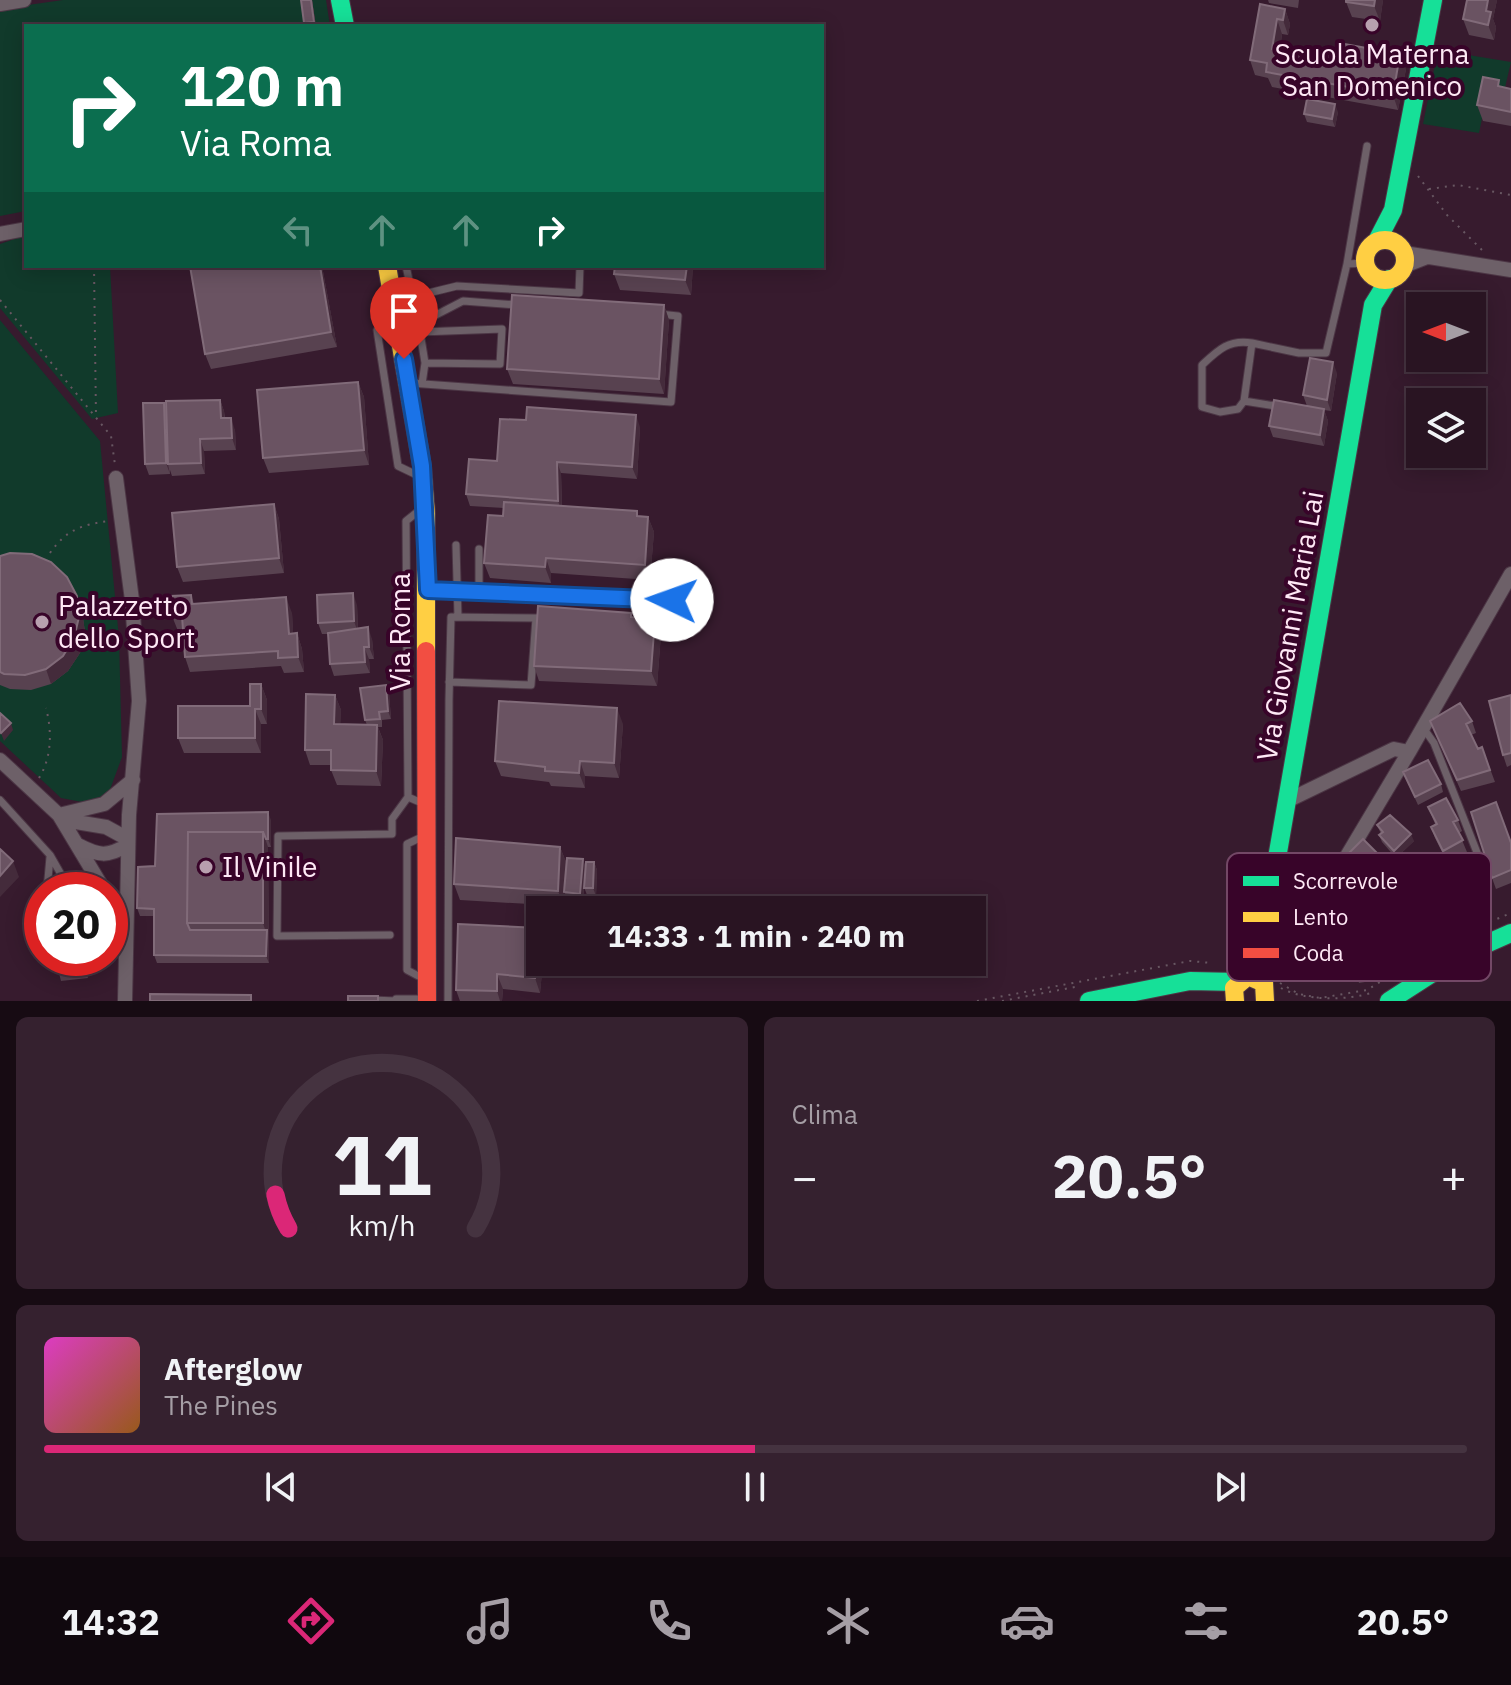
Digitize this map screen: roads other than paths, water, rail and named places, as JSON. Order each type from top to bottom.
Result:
[{"type":"street","points":[[0,4],[24,0]]},
{"type":"street","points":[[340,0],[345,24]]},
{"type":"street","points":[[1395,251],[1391,214],[1433,0]]},
{"type":"street","points":[[0,234],[24,229]]},
{"type":"street","points":[[1389,279],[1361,267],[1369,248],[1511,270]]},
{"type":"street","name":"Via Giovanni Maria Lai","points":[[1279,853],[1373,305],[1389,279],[1395,251]]},
{"type":"street","name":"Via Giovanni Maria Lai","points":[[1361,267],[1373,305]]},
{"type":"street","name":"Via Roma","points":[[395,276],[396,313],[415,383],[425,505],[429,806],[435,844],[427,993]]},
{"type":"street","points":[[116,478],[139,701],[127,872]]},
{"type":"street","points":[[1349,853],[1511,574]]},
{"type":"street","points":[[1289,797],[1293,798],[1394,749],[1409,752]]},
{"type":"street","points":[[0,760],[59,815],[93,872]]},
{"type":"street","points":[[59,815],[104,804],[134,774]]},
{"type":"street","points":[[59,815],[70,821],[106,827],[128,842]]},
{"type":"street","points":[[77,845],[100,856],[128,842]]},
{"type":"street","points":[[1491,942],[1511,933]]},
{"type":"street","points":[[125,976],[125,1001]]},
{"type":"street","points":[[1089,1001],[1190,981],[1252,989]]},
{"type":"street","points":[[1389,1001],[1420,981]]},
{"type":"lane","points":[[1252,343],[1244,401],[1238,409],[1220,412],[1202,407],[1202,365],[1223,345],[1252,343],[1326,353],[1361,267],[1367,146]]},
{"type":"lane","points":[[412,297],[457,286],[579,293],[580,268]]},
{"type":"lane","points":[[395,276],[412,297],[420,332],[425,363],[415,383],[671,402],[678,316],[647,314]]},
{"type":"lane","points":[[423,478],[398,466],[377,330],[396,313],[434,316],[463,301],[525,305]]},
{"type":"lane","points":[[420,332],[502,329],[500,364],[425,363]]},
{"type":"lane","points":[[1312,368],[1314,353]]},
{"type":"lane","points":[[1244,401],[1289,408]]},
{"type":"lane","points":[[390,935],[277,936],[278,836],[392,834],[392,819],[408,797],[406,521],[425,505]]},
{"type":"lane","points":[[456,545],[458,617]]},
{"type":"lane","points":[[479,549],[479,591]]},
{"type":"lane","points":[[428,590],[672,600]]},
{"type":"lane","points":[[448,1001],[448,925],[435,844],[448,772],[449,682],[451,617],[536,618],[531,685],[449,682]]},
{"type":"lane","points":[[428,699],[449,700]]},
{"type":"lane","points":[[1423,727],[1434,743],[1477,853]]},
{"type":"lane","points":[[429,773],[448,772]]},
{"type":"lane","points":[[408,797],[429,806]]},
{"type":"lane","points":[[0,800],[50,855],[60,872]]},
{"type":"lane","points":[[357,1000],[396,1000],[427,993],[407,970],[407,844],[435,844]]},
{"type":"lane","points":[[49,872],[50,855]]},
{"type":"lane","points":[[406,935],[448,925]]},
{"type":"place","name":"Scuola Materna San Domenico","points":[[1372,25]]},
{"type":"place","name":"Palazzetto dello Sport","points":[[42,622]]},
{"type":"place","name":"Il Vinile","points":[[206,867]]}]
